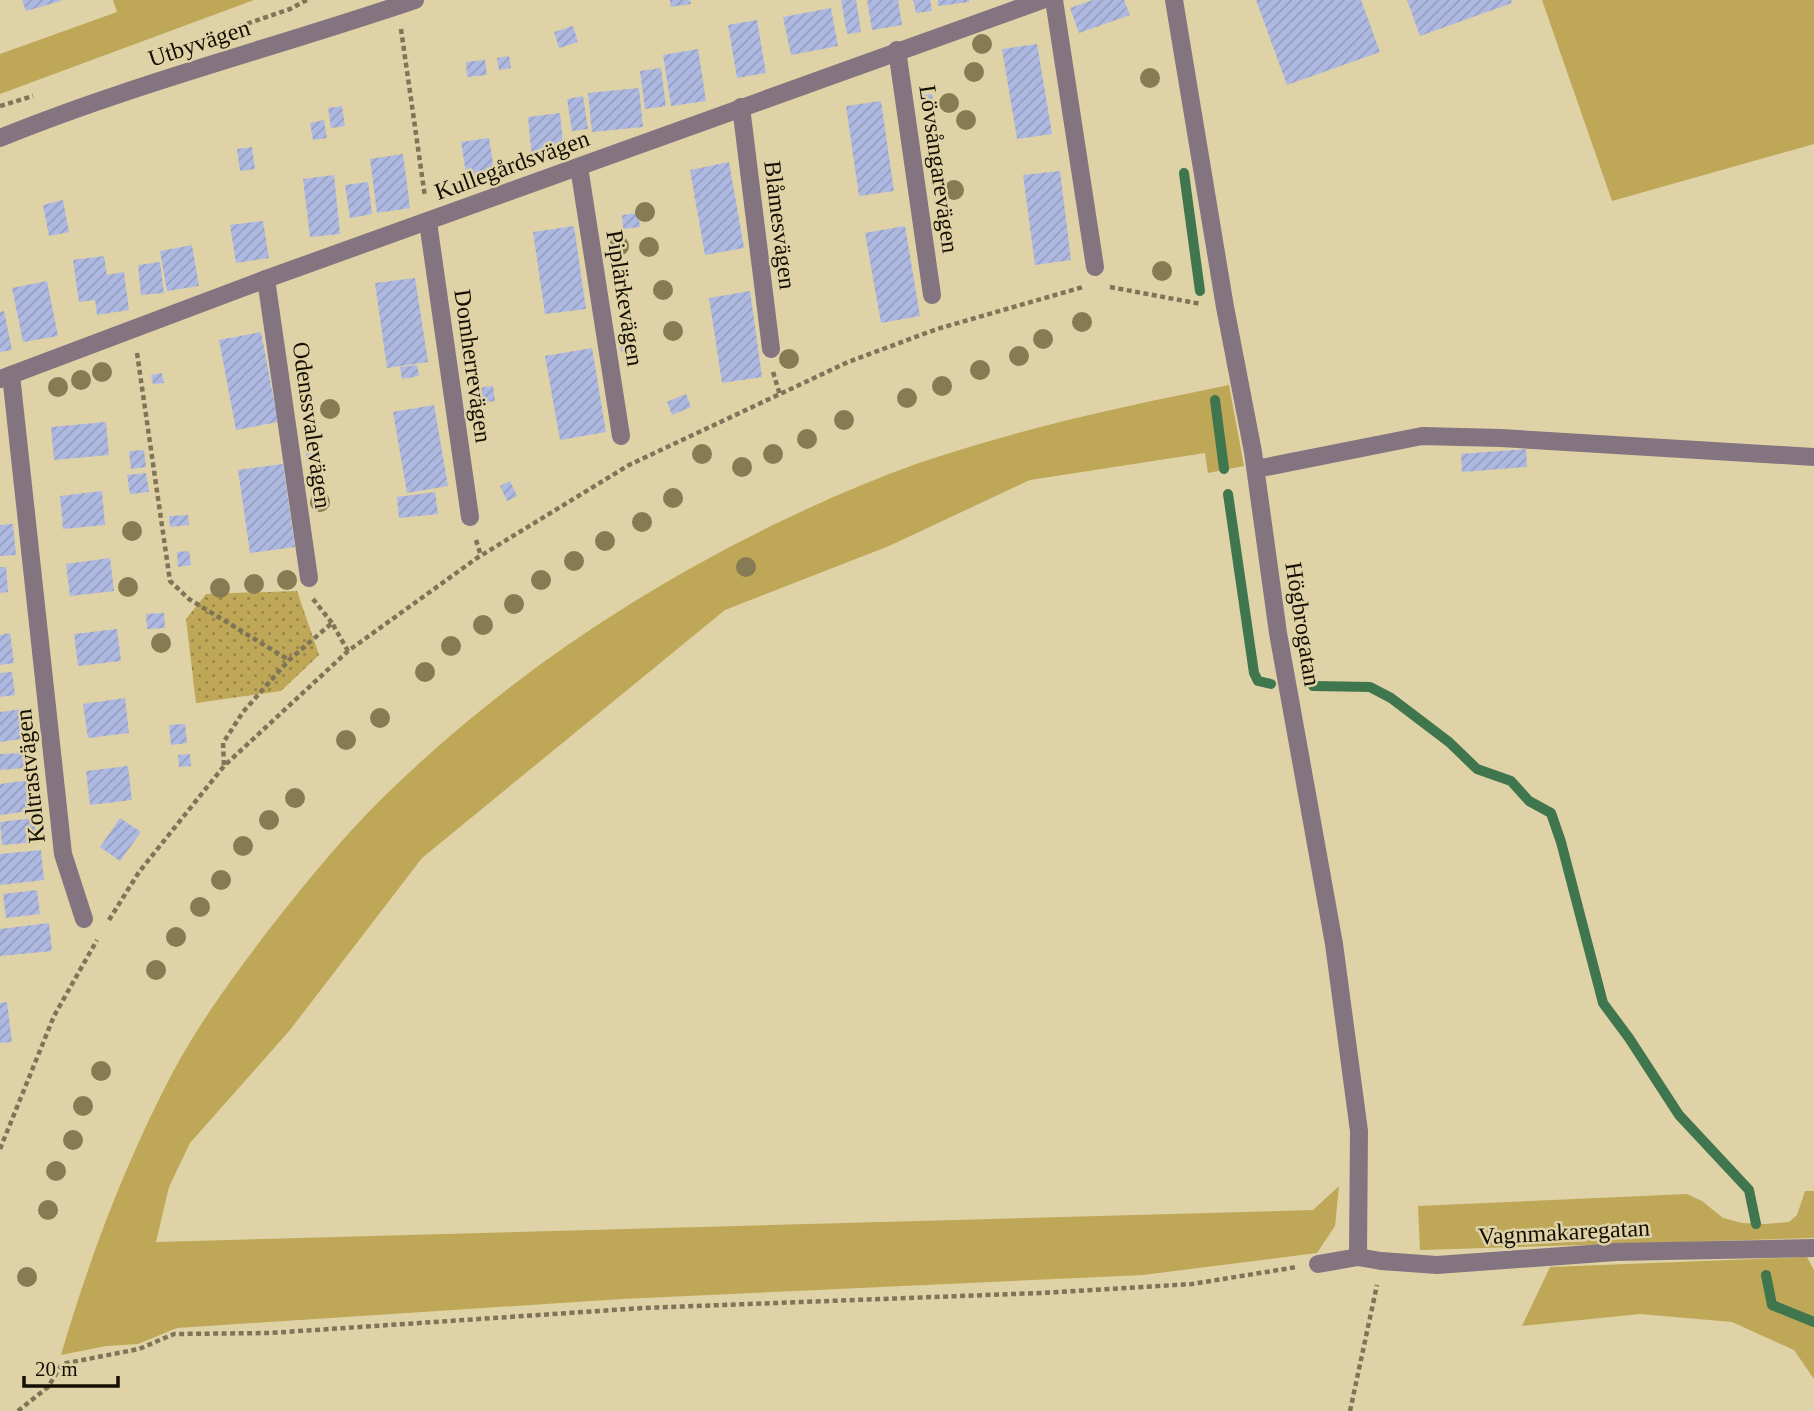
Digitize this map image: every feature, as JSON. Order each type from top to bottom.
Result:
[{"type":"street","name":"Kullegårdsvägen","points":[[5,377],[266,279],[1042,0]]},
{"type":"street","points":[[1054,0],[1095,276]]},
{"type":"street","name":"Högbrogatan","points":[[1174,0],[1225,307],[1256,469],[1278,633],[1334,944],[1359,1131],[1357,1257]]},
{"type":"street","name":"Utbyvägen","points":[[0,138],[159,81],[410,2]]},
{"type":"street","name":"Lövsångarevägen","points":[[897,50],[932,295]]},
{"type":"street","name":"Blåmesvägen","points":[[741,107],[771,349]]},
{"type":"street","name":"Piplärkevägen","points":[[579,167],[621,436]]},
{"type":"street","name":"Domherrevägen","points":[[428,222],[470,517]]},
{"type":"street","name":"Odenssvalevägen","points":[[266,279],[309,578]]},
{"type":"street","name":"Koltrastvägen","points":[[5,377],[63,854],[84,919]]},
{"type":"street","points":[[1256,469],[1422,436],[1501,438],[1814,457]]},
{"type":"street","name":"Vagnmakaregatan","points":[[1318,1264],[1357,1257],[1437,1265],[1616,1252],[1814,1248]]},
{"type":"path","points":[[410,2],[428,222]]},
{"type":"path","points":[[107,924],[139,872],[224,766],[348,651],[477,558],[629,465],[848,362],[1095,276],[1225,307]]},
{"type":"path","points":[[134,329],[170,581],[189,599],[289,660]]},
{"type":"path","points":[[224,766],[223,743],[243,712],[289,660],[332,624],[348,651]]},
{"type":"path","points":[[0,1149],[54,1016],[100,934]]},
{"type":"path","points":[[1350,1411],[1381,1261]]},
{"type":"path","points":[[18,1411],[48,1387],[62,1364],[139,1349],[174,1334],[270,1333],[643,1308],[1040,1293],[1192,1284],[1318,1264]]},
{"type":"shaded area","points":[[113,0],[254,0],[0,94],[0,54],[117,12]]},
{"type":"shaded area","points":[[1542,0],[1814,0],[1814,144],[1612,201]]},
{"type":"shaded area","points":[[1229,385],[1244,466],[1208,473],[1205,453],[1030,480],[889,546],[725,610],[422,858],[290,1030],[190,1143],[169,1187],[156,1242],[1313,1210],[1339,1186],[1335,1226],[1317,1253],[1143,1275],[622,1299],[177,1328],[138,1344],[106,1346],[61,1355],[97,1245],[140,1139],[174,1070],[208,1013],[274,923],[348,834],[397,784],[484,708],[576,639],[673,578],[775,524],[845,492],[954,451],[1032,429]]},
{"type":"shaded area","points":[[297,591],[319,655],[281,691],[196,703],[186,619],[206,594]]},
{"type":"shaded area","points":[[1805,1191],[1814,1191],[1814,1238],[1420,1250],[1418,1206],[1687,1194],[1702,1201],[1723,1218],[1742,1223],[1765,1224],[1789,1222],[1797,1215]]},
{"type":"shaded area","points":[[1807,1257],[1814,1270],[1814,1379],[1794,1350],[1732,1322],[1640,1314],[1522,1326],[1550,1267]]},
{"type":"building","points":[[22,0],[61,0],[61,1],[26,11]]},
{"type":"building","points":[[670,0],[690,0],[691,4],[671,7]]},
{"type":"building","points":[[841,0],[856,0],[861,32],[847,34]]},
{"type":"building","points":[[867,0],[898,0],[902,25],[872,30]]},
{"type":"building","points":[[913,0],[930,0],[932,11],[916,13]]},
{"type":"building","points":[[938,0],[969,0],[969,2],[938,6]]},
{"type":"building","points":[[1093,0],[1124,0],[1130,15],[1079,33],[1070,8]]},
{"type":"building","points":[[1256,0],[1361,0],[1380,52],[1287,85]]},
{"type":"building","points":[[1407,0],[1511,0],[1512,3],[1420,36]]},
{"type":"building","points":[[831,8],[838,46],[791,55],[783,17]]},
{"type":"building","points":[[757,20],[766,73],[737,78],[728,25]]},
{"type":"building","points":[[573,26],[578,42],[559,48],[554,32]]},
{"type":"building","points":[[1037,44],[1052,134],[1017,139],[1002,49]]},
{"type":"building","points":[[698,49],[706,101],[671,106],[663,55]]},
{"type":"building","points":[[509,56],[511,68],[499,70],[497,58]]},
{"type":"building","points":[[485,60],[487,75],[467,77],[466,62]]},
{"type":"building","points":[[661,68],[666,106],[645,109],[640,71]]},
{"type":"building","points":[[639,88],[643,127],[592,132],[588,93]]},
{"type":"building","points":[[932,94],[933,103],[921,104],[920,96]]},
{"type":"building","points":[[583,96],[588,129],[572,131],[567,99]]},
{"type":"building","points":[[881,101],[894,191],[859,196],[846,106]]},
{"type":"building","points":[[342,106],[345,126],[331,128],[328,108]]},
{"type":"building","points":[[560,113],[564,153],[532,157],[528,117]]},
{"type":"building","points":[[324,120],[327,138],[313,140],[310,123]]},
{"type":"building","points":[[489,138],[495,175],[467,180],[461,142]]},
{"type":"building","points":[[252,147],[255,169],[240,171],[237,149]]},
{"type":"building","points":[[403,154],[410,208],[377,213],[370,159]]},
{"type":"building","points":[[729,162],[744,248],[705,255],[690,170]]},
{"type":"building","points":[[1060,171],[1071,260],[1035,265],[1023,175]]},
{"type":"building","points":[[334,175],[340,234],[310,237],[303,179]]},
{"type":"building","points":[[368,182],[372,214],[350,218],[345,185]]},
{"type":"building","points":[[63,200],[69,232],[49,236],[43,205]]},
{"type":"building","points":[[638,213],[640,227],[623,229],[622,215]]},
{"type":"building","points":[[263,221],[269,258],[236,263],[230,225]]},
{"type":"building","points":[[574,226],[586,309],[545,314],[533,232]]},
{"type":"building","points":[[905,226],[920,316],[881,323],[865,233]]},
{"type":"building","points":[[192,245],[199,286],[167,291],[160,251]]},
{"type":"building","points":[[104,256],[107,275],[124,272],[129,310],[97,315],[95,300],[79,302],[73,260]]},
{"type":"building","points":[[160,262],[164,293],[141,295],[138,265]]},
{"type":"building","points":[[415,278],[428,362],[387,368],[375,283]]},
{"type":"building","points":[[47,281],[58,336],[23,342],[12,288]]},
{"type":"building","points":[[750,291],[762,377],[722,383],[709,298]]},
{"type":"building","points":[[4,311],[12,350],[0,352],[0,312]]},
{"type":"building","points":[[261,332],[278,422],[236,430],[219,340]]},
{"type":"building","points":[[633,332],[636,349],[621,352],[618,335]]},
{"type":"building","points":[[592,348],[606,432],[560,440],[545,356]]},
{"type":"building","points":[[417,365],[419,376],[402,379],[400,367]]},
{"type":"building","points":[[162,373],[164,383],[153,384],[151,375]]},
{"type":"building","points":[[493,386],[495,401],[471,404],[469,389]]},
{"type":"building","points":[[686,394],[691,407],[672,415],[667,402]]},
{"type":"building","points":[[434,405],[448,486],[407,493],[393,412]]},
{"type":"building","points":[[106,422],[109,455],[54,460],[51,427]]},
{"type":"building","points":[[315,446],[317,460],[307,462],[305,448]]},
{"type":"building","points":[[1526,449],[1527,467],[1462,472],[1461,454]]},
{"type":"building","points":[[144,450],[146,467],[131,469],[129,451]]},
{"type":"building","points":[[283,464],[295,547],[250,553],[238,470]]},
{"type":"building","points":[[146,473],[149,492],[130,494],[127,475]]},
{"type":"building","points":[[510,481],[517,496],[507,501],[500,486]]},
{"type":"building","points":[[102,491],[105,525],[63,529],[60,496]]},
{"type":"building","points":[[435,492],[438,514],[399,518],[397,497]]},
{"type":"building","points":[[188,515],[189,525],[170,527],[169,516]]},
{"type":"building","points":[[13,524],[16,555],[0,556],[0,525]]},
{"type":"building","points":[[189,551],[191,565],[178,567],[177,552]]},
{"type":"building","points":[[110,558],[114,591],[70,596],[66,564]]},
{"type":"building","points":[[0,567],[6,567],[8,592],[0,593]]},
{"type":"building","points":[[164,613],[165,628],[147,629],[146,614]]},
{"type":"building","points":[[117,629],[121,661],[78,666],[74,634]]},
{"type":"building","points":[[10,633],[14,663],[0,665],[0,635]]},
{"type":"building","points":[[12,672],[15,695],[0,697],[0,673]]},
{"type":"building","points":[[125,698],[129,733],[88,738],[83,704]]},
{"type":"building","points":[[24,709],[27,738],[0,742],[0,712]]},
{"type":"building","points":[[185,724],[187,743],[171,745],[169,725]]},
{"type":"building","points":[[25,753],[25,768],[0,770],[0,754]]},
{"type":"building","points":[[190,754],[191,766],[179,767],[178,755]]},
{"type":"building","points":[[128,766],[132,800],[90,805],[86,771]]},
{"type":"building","points":[[32,780],[36,810],[0,815],[0,784]]},
{"type":"building","points":[[34,818],[37,842],[2,845],[0,822]]},
{"type":"building","points":[[120,818],[141,832],[120,861],[100,847]]},
{"type":"building","points":[[41,850],[44,880],[0,885],[0,854]]},
{"type":"building","points":[[37,890],[40,914],[6,918],[3,894]]},
{"type":"building","points":[[49,923],[52,951],[0,956],[0,929]]},
{"type":"building","points":[[7,1002],[12,1042],[0,1043],[0,1003]]},
{"type":"waterway","points":[[1184,173],[1200,291]]},
{"type":"waterway","points":[[1215,400],[1224,469]]},
{"type":"waterway","points":[[1228,494],[1254,673],[1258,681],[1271,684]]},
{"type":"waterway","points":[[1313,686],[1370,687],[1391,698],[1449,742],[1477,769],[1511,781],[1529,801],[1551,813],[1603,1003],[1679,1115],[1749,1190],[1756,1224]]},
{"type":"waterway","points":[[1766,1275],[1772,1305],[1814,1322]]}]
